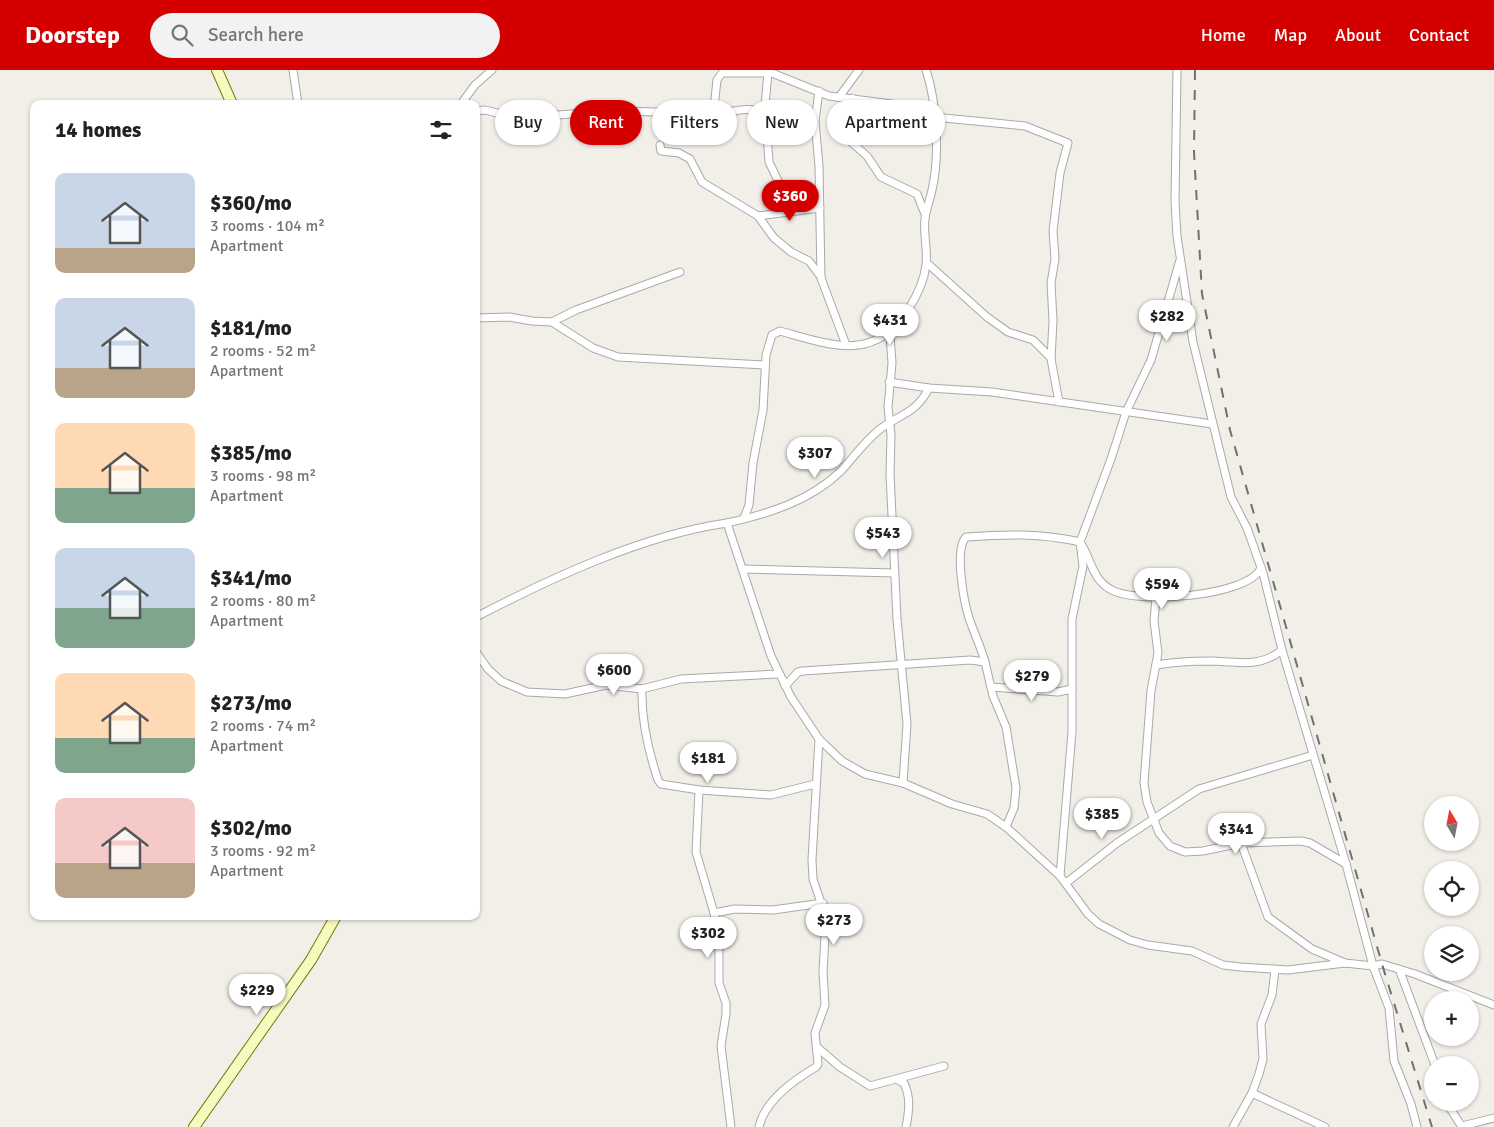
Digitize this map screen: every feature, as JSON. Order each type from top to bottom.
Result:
[{"type":"street","points":[[217,70],[230,100]]},
{"type":"street","points":[[293,70],[297,100]]},
{"type":"street","points":[[464,100],[475,85],[492,70]]},
{"type":"street","points":[[839,97],[859,70]]},
{"type":"street","points":[[926,70],[932,100]]},
{"type":"street","points":[[1177,70],[1174,202],[1180,260],[1193,342],[1231,497],[1247,528],[1261,568],[1282,650],[1346,864],[1373,966],[1389,1008],[1394,1060],[1417,1127]]},
{"type":"street","points":[[714,100],[717,80],[722,73],[778,72],[820,91],[839,97],[865,100]]},
{"type":"street","points":[[765,100],[768,73]]},
{"type":"street","points":[[820,91],[815,121],[820,166],[821,278]]},
{"type":"street","points":[[852,98],[846,120],[850,141],[868,156],[881,177],[916,194],[925,214]]},
{"type":"street","points":[[480,111],[485,110],[518,118],[611,110],[652,112]]},
{"type":"street","points":[[945,118],[1020,125],[1068,142],[1060,173],[1053,231],[1055,259],[1051,283],[1053,321],[1051,358],[1059,402]]},
{"type":"street","points":[[660,145],[661,151],[678,153],[690,158],[702,182],[758,216],[774,238],[791,252],[810,260],[821,278],[846,345]]},
{"type":"street","points":[[770,145],[771,170],[787,197],[799,209]]},
{"type":"street","points":[[744,518],[749,505],[753,463],[762,410],[765,365],[770,340],[775,332],[780,331],[830,344],[864,346],[890,334],[918,294],[927,263],[925,214],[934,175],[934,145]]},
{"type":"street","points":[[758,216],[799,209],[820,208]]},
{"type":"street","points":[[1060,876],[1070,759],[1072,619],[1083,566],[1080,542],[1111,459],[1126,412],[1151,360],[1180,260]]},
{"type":"street","points":[[927,263],[987,317],[1008,332],[1033,340],[1051,358]]},
{"type":"street","points":[[480,318],[509,317],[532,322],[552,322],[576,310],[680,272]]},
{"type":"street","points":[[552,322],[593,348],[618,357],[765,365]]},
{"type":"street","points":[[890,334],[892,363],[888,407],[890,423],[889,459],[894,573],[903,665],[907,740],[902,783]]},
{"type":"street","points":[[890,382],[929,388],[967,389],[1212,424]]},
{"type":"street","points":[[480,615],[529,590],[591,564],[661,539],[784,507],[817,491],[840,472],[878,431],[910,412],[924,397],[929,388]]},
{"type":"street","points":[[727,523],[764,640],[778,674],[819,739],[842,762],[881,779],[902,783],[952,804],[987,814],[1006,827],[1060,876],[1088,914],[1099,924],[1122,938],[1148,945],[1192,951],[1223,964],[1275,970],[1305,969],[1345,962]]},
{"type":"street","points":[[1006,827],[1014,808],[1016,788],[1006,726],[991,687],[965,601],[961,565],[964,539],[987,534],[1029,534],[1080,542]]},
{"type":"street","points":[[1080,542],[1095,575],[1110,590],[1156,598],[1225,591],[1257,575],[1261,568]]},
{"type":"street","points":[[743,569],[894,573]]},
{"type":"street","points":[[1156,598],[1154,621],[1158,653],[1151,691],[1144,783],[1145,793],[1159,833],[1170,846],[1185,852],[1203,851],[1241,843],[1300,840],[1310,843],[1346,864]]},
{"type":"street","points":[[1156,665],[1199,662],[1254,663],[1274,656],[1282,650]]},
{"type":"street","points":[[480,658],[488,669],[501,681],[527,692],[565,694],[606,685],[642,688],[681,679],[778,674]]},
{"type":"street","points":[[785,686],[798,672],[803,671],[970,660],[985,662]]},
{"type":"street","points":[[991,687],[1058,692],[1072,689]]},
{"type":"street","points":[[642,688],[645,738],[658,780],[661,784],[699,790],[771,795],[815,784]]},
{"type":"street","points":[[760,1127],[764,1116],[782,1091],[816,1067],[818,1048],[816,1033],[825,1005],[823,972],[826,918],[823,903],[816,888],[813,869],[815,784],[819,739]]},
{"type":"street","points":[[1066,883],[1117,843],[1154,820],[1180,800],[1205,787],[1313,755]]},
{"type":"street","points":[[699,790],[696,852],[714,913],[719,944],[719,982],[726,1003],[721,1046],[731,1127]]},
{"type":"street","points":[[1241,843],[1268,917],[1312,949],[1345,962],[1373,966],[1382,964],[1399,969],[1494,1005]]},
{"type":"street","points":[[714,913],[735,909],[773,910],[823,903]]},
{"type":"street","points":[[194,1127],[311,960],[334,920]]},
{"type":"street","points":[[1399,969],[1432,1056]]},
{"type":"street","points":[[1233,1127],[1252,1093],[1263,1060],[1261,1024],[1272,995],[1275,970]]},
{"type":"street","points":[[818,1048],[865,1085],[870,1086],[898,1080],[916,1072],[944,1066]]},
{"type":"street","points":[[898,1080],[904,1083],[908,1093],[909,1109],[906,1127]]},
{"type":"street","points":[[1252,1093],[1325,1127]]},
{"type":"street","points":[[1452,1111],[1462,1127],[1494,1118]]},
{"type":"railway","points":[[1195,70],[1194,152],[1202,294],[1230,430],[1382,964],[1432,1127]]}]
